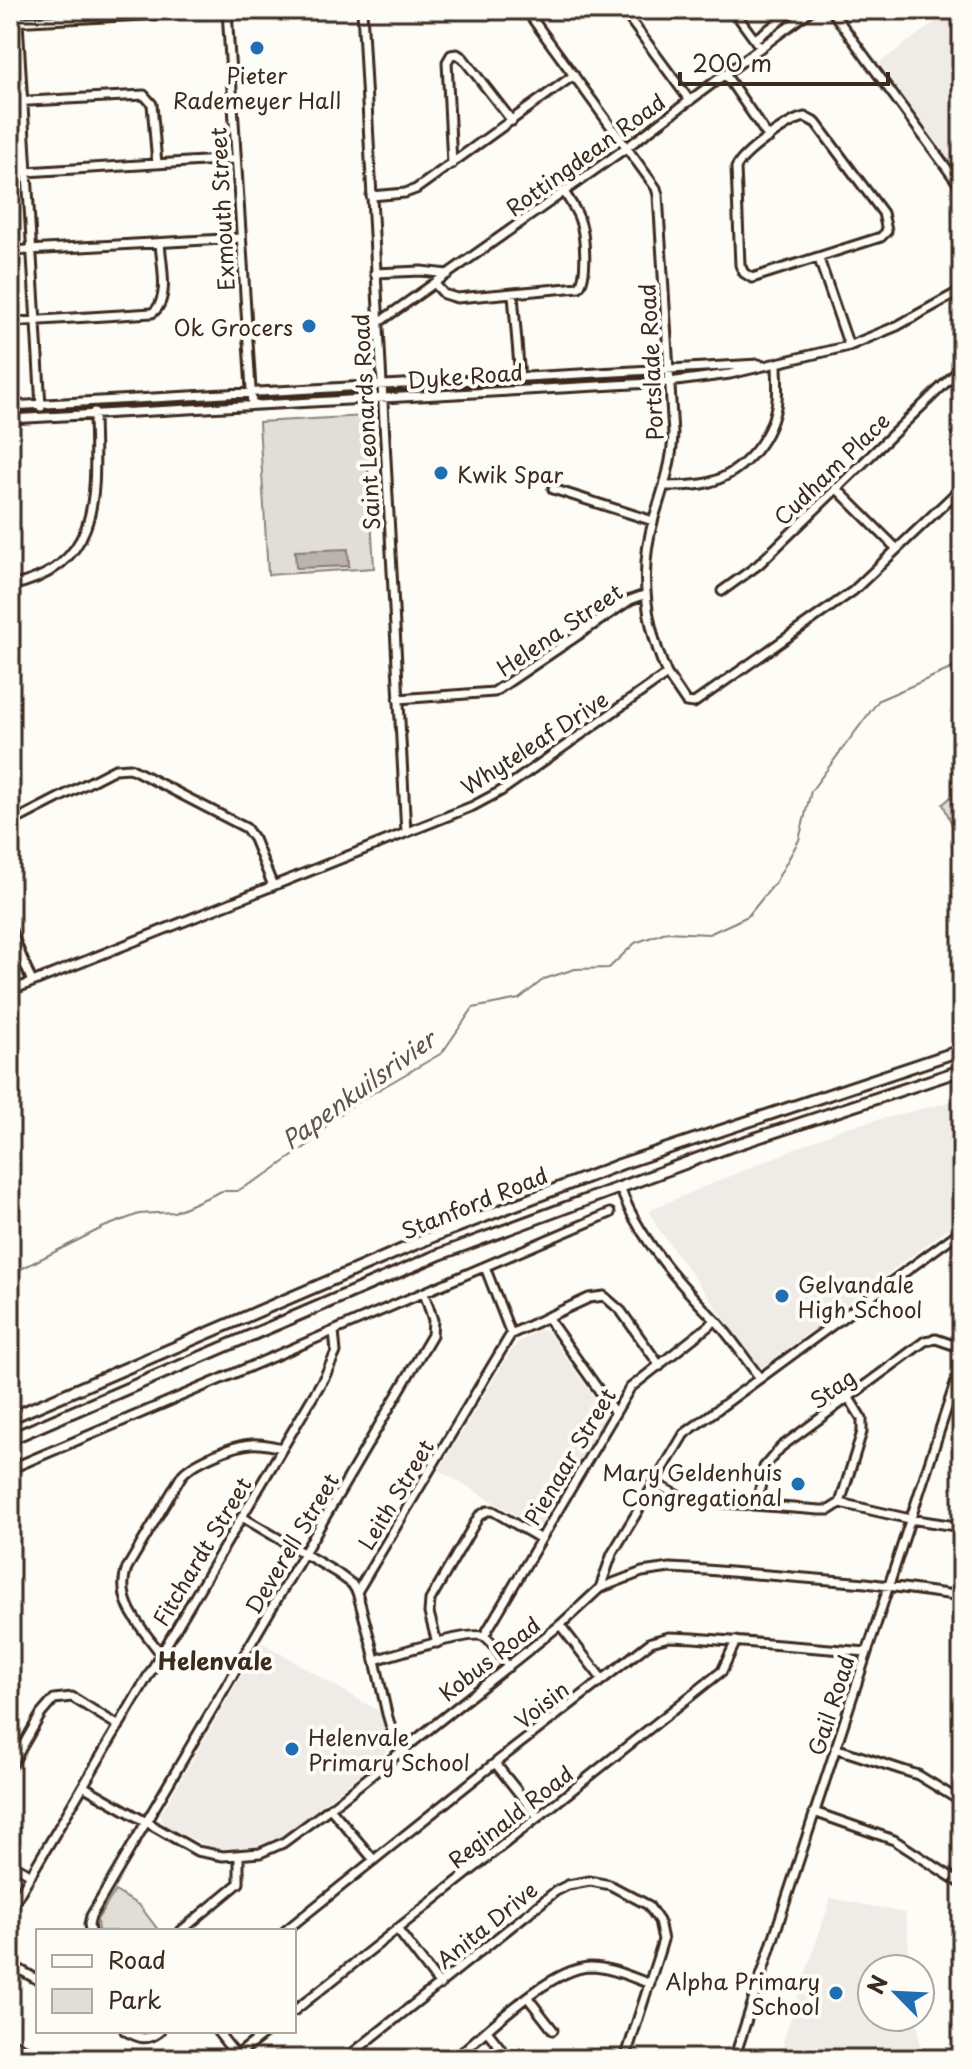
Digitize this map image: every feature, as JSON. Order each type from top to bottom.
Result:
[{"type":"main road","name":"Stanford Road","points":[[10,1418],[434,1236],[621,1164],[962,1050]]},
{"type":"main road","name":"Stanford Road","points":[[10,1439],[438,1255],[729,1147],[962,1070]]},
{"type":"street","points":[[41,417],[27,172],[14,22],[239,10]]},
{"type":"street","name":"Saint Leonards Road","points":[[362,10],[406,833]]},
{"type":"street","name":"Portslade Road","points":[[526,10],[656,188],[658,195],[673,448],[653,521],[644,595],[652,635],[667,674]]},
{"type":"street","points":[[623,10],[690,101]]},
{"type":"street","points":[[733,10],[761,48]]},
{"type":"street","points":[[755,39],[795,10]]},
{"type":"street","name":"Rottingdean Road","points":[[378,323],[626,148],[811,10]]},
{"type":"street","points":[[831,10],[962,189]]},
{"type":"street","name":"Exmouth Street","points":[[227,11],[252,405]]},
{"type":"street","points":[[452,164],[447,68],[451,55],[457,54],[463,58],[512,121]]},
{"type":"street","points":[[725,74],[769,138]]},
{"type":"street","points":[[371,196],[411,192],[574,75]]},
{"type":"street","points":[[10,102],[144,95],[152,104],[157,164]]},
{"type":"street","points":[[799,118],[813,119],[886,219],[887,231],[881,237],[819,259],[758,278],[748,277],[741,269],[736,168],[744,157],[769,138],[799,118]]},
{"type":"street","points":[[10,173],[236,159]]},
{"type":"street","points":[[435,284],[452,298],[576,289],[582,284],[585,274],[582,228],[564,191]]},
{"type":"street","points":[[10,251],[241,238]]},
{"type":"street","points":[[10,322],[152,313],[163,299],[160,243]]},
{"type":"street","points":[[819,259],[849,346]]},
{"type":"street","points":[[375,273],[421,271],[449,274]]},
{"type":"street","name":"Dyke Road","points":[[10,419],[669,382],[730,374],[849,346],[897,326],[962,290]]},
{"type":"street","points":[[513,295],[520,389]]},
{"type":"street","points":[[665,486],[708,482],[727,475],[750,457],[766,436],[774,415],[778,398],[777,363]]},
{"type":"street","name":"Dyke Road","points":[[10,406],[777,363]]},
{"type":"street","name":"Cudham Place","points":[[722,591],[758,565],[962,367]]},
{"type":"street","points":[[10,586],[31,580],[60,565],[84,533],[95,493],[94,402]]},
{"type":"street","points":[[667,674],[686,702],[694,703],[843,599],[962,487]]},
{"type":"street","points":[[836,488],[897,549]]},
{"type":"street","points":[[553,489],[653,521]]},
{"type":"street","name":"Helena Street","points":[[398,699],[494,692],[630,600],[644,595]]},
{"type":"street","name":"Whyteleaf Drive","points":[[10,991],[473,806],[501,791],[667,674]]},
{"type":"street","points":[[10,823],[115,769],[130,768],[246,828],[254,839],[273,886]]},
{"type":"street","points":[[10,928],[32,982]]},
{"type":"street","points":[[620,1187],[630,1213],[690,1296],[715,1321],[760,1378]]},
{"type":"street","points":[[10,1469],[610,1213]]},
{"type":"street","points":[[600,1588],[608,1561],[684,1434],[962,1230]]},
{"type":"street","points":[[485,1267],[511,1334],[597,1296],[608,1297],[660,1366]]},
{"type":"street","name":"Deverell Street","points":[[90,1929],[91,1916],[432,1335],[433,1320],[424,1293]]},
{"type":"street","points":[[547,1317],[615,1413]]},
{"type":"street","name":"Pienaar Street","points":[[484,1636],[630,1388],[715,1321]]},
{"type":"street","name":"Fitchardt Street","points":[[10,1910],[335,1356],[334,1331]]},
{"type":"street","name":"Leith Street","points":[[357,1592],[511,1334]]},
{"type":"street","name":"Stag","points":[[757,1505],[761,1475],[773,1453],[925,1341],[941,1340],[962,1348]]},
{"type":"street","name":"Gail Road","points":[[734,2059],[962,1362]]},
{"type":"street","points":[[653,1482],[690,1499],[829,1510],[840,1503],[862,1432],[862,1419],[849,1398]]},
{"type":"street","points":[[161,1654],[124,1596],[122,1583],[127,1568],[186,1470],[242,1446],[265,1444],[282,1448]]},
{"type":"street","points":[[840,1503],[962,1527]]},
{"type":"street","points":[[437,1643],[429,1613],[430,1600],[479,1516],[493,1511],[541,1539]]},
{"type":"street","points":[[242,1517],[345,1578],[357,1592],[392,1731],[404,1748]]},
{"type":"street","name":"Kobus Road","points":[[83,1786],[197,1851],[239,1856],[260,1853],[277,1846],[330,1808],[560,1625],[600,1588],[642,1572],[670,1568],[889,1585],[962,1596]]},
{"type":"street","points":[[560,1625],[602,1679]]},
{"type":"street","points":[[375,1660],[463,1636],[484,1636],[508,1667]]},
{"type":"street","name":"Voisin","points":[[288,1929],[645,1645],[662,1638],[867,1652]]},
{"type":"street","name":"Reginald Road","points":[[296,2009],[722,1671],[736,1641]]},
{"type":"street","points":[[10,1768],[41,1714],[54,1699],[72,1697],[119,1726]]},
{"type":"street","points":[[835,1748],[914,1773],[962,1802]]},
{"type":"street","points":[[495,1763],[538,1817]]},
{"type":"street","points":[[330,1808],[374,1860]]},
{"type":"street","points":[[814,1812],[894,1840],[962,1884]]},
{"type":"street","points":[[183,1929],[239,1883],[239,1856]]},
{"type":"street","points":[[10,1863],[31,1875]]},
{"type":"street","name":"Anita Drive","points":[[345,2059],[556,1891],[590,1881],[619,1889],[654,1911],[663,1940],[625,2059]]},
{"type":"street","points":[[397,1929],[440,1985]]},
{"type":"street","points":[[10,1964],[36,1979]]},
{"type":"street","points":[[454,2059],[528,1998],[579,1968],[600,1968],[650,1984]]},
{"type":"street","points":[[528,1998],[553,2030]]},
{"type":"street","points":[[487,2031],[509,2059]]},
{"type":"street","points":[[129,2033],[142,2039],[157,2033]]},
{"type":"street","points":[[218,2033],[234,2057],[265,2033]]},
{"type":"street","points":[[10,2041],[41,2059]]},
{"type":"shaded area","points":[[952,10],[962,10],[962,177],[879,63]]},
{"type":"shaded area","points":[[348,549],[349,566],[296,568],[295,551]]},
{"type":"shaded area","name":"Gelvandale High School","points":[[962,1099],[962,1218],[763,1367],[758,1365],[657,1227],[650,1212],[652,1209],[844,1128]]},
{"type":"shaded area","points":[[539,1330],[547,1331],[602,1408],[604,1419],[542,1525],[536,1527],[439,1470],[511,1351],[518,1342]]},
{"type":"shaded area","name":"Helenvale Primary School","points":[[261,1642],[380,1712],[389,1743],[383,1756],[285,1834],[259,1847],[210,1847],[163,1825],[160,1815]]},
{"type":"shaded area","name":"Alpha Primary School","points":[[831,1898],[905,1913],[909,1953],[856,1953],[856,2033],[919,2033],[921,2051],[881,2059],[785,2059],[783,2041]]},
{"type":"green space","points":[[365,416],[374,568],[268,575],[259,422]]},
{"type":"green space","points":[[962,787],[962,847],[943,804]]},
{"type":"green space","points":[[115,1891],[140,1906],[157,1929],[98,1929],[97,1920]]},
{"type":"waterway","name":"Papenkuilsrivier","points":[[10,1278],[13,1273],[104,1227],[139,1214],[174,1212],[222,1191],[237,1191],[269,1173],[308,1145],[332,1120],[354,1104],[442,1053],[473,1008],[519,999],[544,979],[575,969],[609,968],[635,943],[666,932],[709,934],[748,916],[775,883],[799,840],[811,791],[879,700],[962,664]]},
{"type":"place","name":"Pieter Rademeyer Hall","points":[[257,48]]},
{"type":"place","name":"Ok Grocers","points":[[309,326]]},
{"type":"place","name":"Kwik Spar","points":[[441,473]]},
{"type":"place","name":"Gelvandale High School","points":[[782,1296]]},
{"type":"place","name":"Mary Geldenhuis Congregational","points":[[798,1484]]},
{"type":"place","name":"Helenvale Primary School","points":[[292,1749]]},
{"type":"place","name":"Alpha Primary School","points":[[836,1993]]},
{"type":"district","name":"Helenvale","points":[[215,1660]]}]
